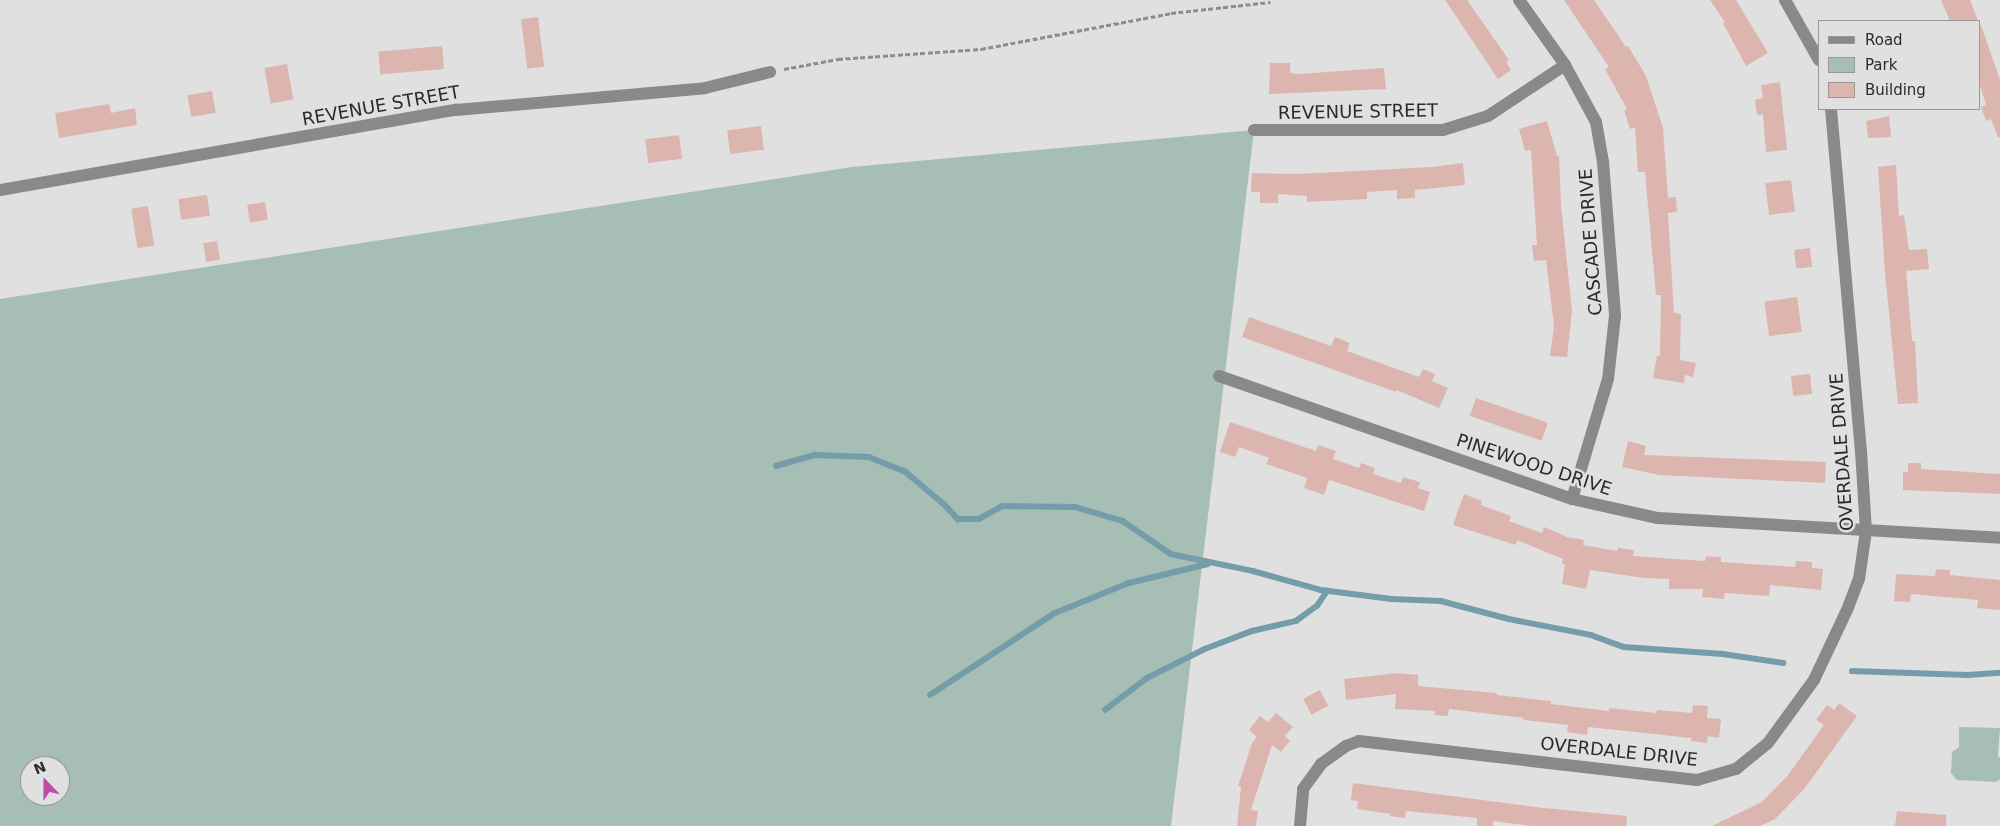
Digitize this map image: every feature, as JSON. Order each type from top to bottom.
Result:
[{"type":"street","name":"CASCADE DRIVE","points":[[1519,0],[1565,65],[1596,122],[1603,162],[1615,316],[1608,379],[1572,499]]},
{"type":"street","points":[[1785,0],[1818,58]]},
{"type":"street","name":"REVENUE STREET","points":[[1254,130],[1442,130],[1488,116],[1565,65]]},
{"type":"street","name":"REVENUE STREET","points":[[0,190],[456,110],[705,88],[770,72]]},
{"type":"street","name":"OVERDALE DRIVE","points":[[1300,826],[1302,789],[1321,764],[1346,746],[1359,741],[1697,780],[1736,769],[1768,743],[1814,680],[1853,594],[1858,579],[1866,531],[1861,442],[1831,110]]},
{"type":"street","name":"PINEWOOD DRIVE","points":[[1218,376],[1572,499],[1658,518],[2000,538]]},
{"type":"path","points":[[770,72],[838,59],[981,49],[1171,14],[1270,2]]},
{"type":"green space","points":[[1254,130],[1171,826],[0,826],[0,299],[852,167]]},
{"type":"green space","points":[[1959,727],[2000,728],[1998,756],[2000,758],[2000,779],[1996,782],[1957,780],[1951,773],[1952,752],[1959,747]]},
{"type":"building","points":[[1445,0],[1467,0],[1509,60],[1506,62],[1511,70],[1498,79]]},
{"type":"building","points":[[1564,0],[1594,0],[1626,47],[1628,46],[1646,76],[1663,128],[1668,198],[1676,197],[1677,212],[1668,213],[1674,313],[1681,314],[1680,360],[1696,363],[1693,377],[1685,375],[1684,383],[1653,378],[1657,356],[1660,356],[1661,295],[1656,295],[1645,172],[1638,172],[1635,127],[1630,129],[1624,110],[1627,109],[1605,69],[1609,67]]},
{"type":"building","points":[[1710,0],[1736,0],[1768,53],[1746,66],[1723,23],[1725,22]]},
{"type":"building","points":[[1941,0],[1970,0],[1978,20],[1950,20]]},
{"type":"building","points":[[538,17],[544,67],[527,69],[521,19]]},
{"type":"building","points":[[1980,25],[2000,80],[2000,137],[1998,137],[1991,119],[1986,121],[1981,107],[1986,105],[1980,85]]},
{"type":"building","points":[[442,46],[444,69],[380,74],[378,52]]},
{"type":"building","points":[[1270,63],[1290,63],[1290,73],[1298,74],[1384,68],[1386,89],[1269,94]]},
{"type":"building","points":[[287,64],[293,99],[271,103],[264,68]]},
{"type":"building","points":[[1780,82],[1787,150],[1766,152],[1763,114],[1757,115],[1755,100],[1763,98],[1761,85]]},
{"type":"building","points":[[212,91],[216,113],[191,117],[187,95]]},
{"type":"building","points":[[109,104],[111,113],[135,108],[137,125],[59,138],[55,113]]},
{"type":"building","points":[[1889,116],[1891,137],[1868,138],[1866,121]]},
{"type":"building","points":[[1547,121],[1557,156],[1559,156],[1561,205],[1572,311],[1567,357],[1550,356],[1554,326],[1546,260],[1534,261],[1532,245],[1537,245],[1531,150],[1525,151],[1519,129]]},
{"type":"building","points":[[761,126],[764,150],[730,154],[727,130]]},
{"type":"building","points":[[679,135],[682,159],[648,163],[645,139]]},
{"type":"building","points":[[1463,163],[1465,185],[1415,190],[1415,198],[1397,199],[1397,190],[1367,192],[1367,199],[1307,202],[1307,196],[1278,194],[1278,203],[1260,203],[1260,192],[1251,192],[1252,173],[1299,174],[1432,167]]},
{"type":"building","points":[[1896,165],[1899,216],[1904,215],[1909,250],[1927,249],[1929,269],[1906,271],[1912,341],[1915,341],[1918,403],[1898,404],[1885,273],[1878,167]]},
{"type":"building","points":[[1791,180],[1795,212],[1769,215],[1765,183]]},
{"type":"building","points":[[207,195],[210,216],[181,220],[178,199]]},
{"type":"building","points":[[265,202],[268,220],[250,223],[247,205]]},
{"type":"building","points":[[148,206],[154,246],[137,248],[131,209]]},
{"type":"building","points":[[217,241],[220,260],[206,262],[203,243]]},
{"type":"building","points":[[1810,248],[1812,267],[1796,269],[1794,250]]},
{"type":"building","points":[[1797,297],[1802,332],[1769,336],[1764,302]]},
{"type":"building","points":[[1249,317],[1331,346],[1335,337],[1350,343],[1347,351],[1419,377],[1423,369],[1435,374],[1432,381],[1448,388],[1439,408],[1397,390],[1396,392],[1242,337]]},
{"type":"building","points":[[1810,374],[1812,394],[1793,396],[1791,376]]},
{"type":"building","points":[[1476,398],[1548,423],[1542,441],[1470,416]]},
{"type":"building","points":[[1230,422],[1316,451],[1318,445],[1336,451],[1333,459],[1359,468],[1361,463],[1375,468],[1373,474],[1401,483],[1403,477],[1420,482],[1418,488],[1430,492],[1424,511],[1329,480],[1324,495],[1304,488],[1307,478],[1266,464],[1269,458],[1239,447],[1235,457],[1220,452]]},
{"type":"building","points":[[1628,441],[1646,446],[1644,455],[1826,462],[1825,483],[1659,475],[1622,467]]},
{"type":"building","points":[[1908,463],[1921,463],[1921,469],[2000,474],[2000,494],[1903,490],[1903,472],[1908,472]]},
{"type":"building","points":[[1464,494],[1482,501],[1481,505],[1511,516],[1509,521],[1542,533],[1544,527],[1567,537],[1584,540],[1583,545],[1617,551],[1618,548],[1634,550],[1633,556],[1705,561],[1706,556],[1721,557],[1721,562],[1795,567],[1796,561],[1812,562],[1812,568],[1823,569],[1821,590],[1770,585],[1769,596],[1725,593],[1724,599],[1702,597],[1703,589],[1669,589],[1669,579],[1644,578],[1590,570],[1586,589],[1562,584],[1565,564],[1562,564],[1563,559],[1517,540],[1516,545],[1453,525]]},
{"type":"building","points":[[1936,569],[1950,570],[1950,575],[2000,580],[2000,610],[1977,608],[1978,600],[1911,594],[1910,602],[1894,601],[1896,574],[1935,576]]},
{"type":"building","points":[[1397,673],[1418,675],[1418,686],[1497,693],[1497,695],[1551,701],[1551,704],[1609,711],[1609,708],[1656,713],[1657,710],[1692,713],[1693,705],[1708,706],[1707,718],[1721,719],[1719,738],[1708,736],[1707,743],[1691,741],[1691,738],[1588,727],[1587,735],[1567,732],[1568,725],[1523,720],[1524,718],[1449,709],[1448,716],[1434,715],[1435,711],[1395,709],[1396,694],[1346,700],[1344,679]]},
{"type":"building","points":[[1320,690],[1328,706],[1311,715],[1303,699]]},
{"type":"building","points":[[1839,703],[1857,716],[1805,788],[1775,819],[1760,826],[1712,826],[1762,802],[1788,775],[1824,725],[1816,720],[1827,705],[1834,710]]},
{"type":"building","points":[[1276,713],[1293,727],[1285,736],[1290,741],[1281,752],[1272,745],[1251,810],[1258,811],[1256,826],[1237,826],[1241,787],[1238,786],[1252,743],[1257,737],[1249,730],[1260,716],[1268,722]]},
{"type":"building","points":[[1353,783],[1544,808],[1627,816],[1626,826],[1532,826],[1493,821],[1493,826],[1477,826],[1477,818],[1406,811],[1405,818],[1390,816],[1391,814],[1357,809],[1358,801],[1351,800]]},
{"type":"building","points":[[1897,811],[1946,815],[1946,826],[1895,826]]},
{"type":"waterway","points":[[776,466],[815,455],[869,457],[906,472],[944,504],[958,519],[979,519],[1002,506],[1075,507],[1123,521],[1171,554],[1253,571],[1321,590],[1391,599],[1441,601],[1509,619],[1591,635],[1624,647],[1723,654],[1783,663]]},
{"type":"waterway","points":[[930,695],[1055,613],[1129,583],[1208,564]]},
{"type":"waterway","points":[[1105,710],[1147,678],[1205,649],[1252,631],[1296,621],[1317,606],[1327,591]]},
{"type":"waterway","points":[[1852,671],[1968,675],[2000,673]]}]
